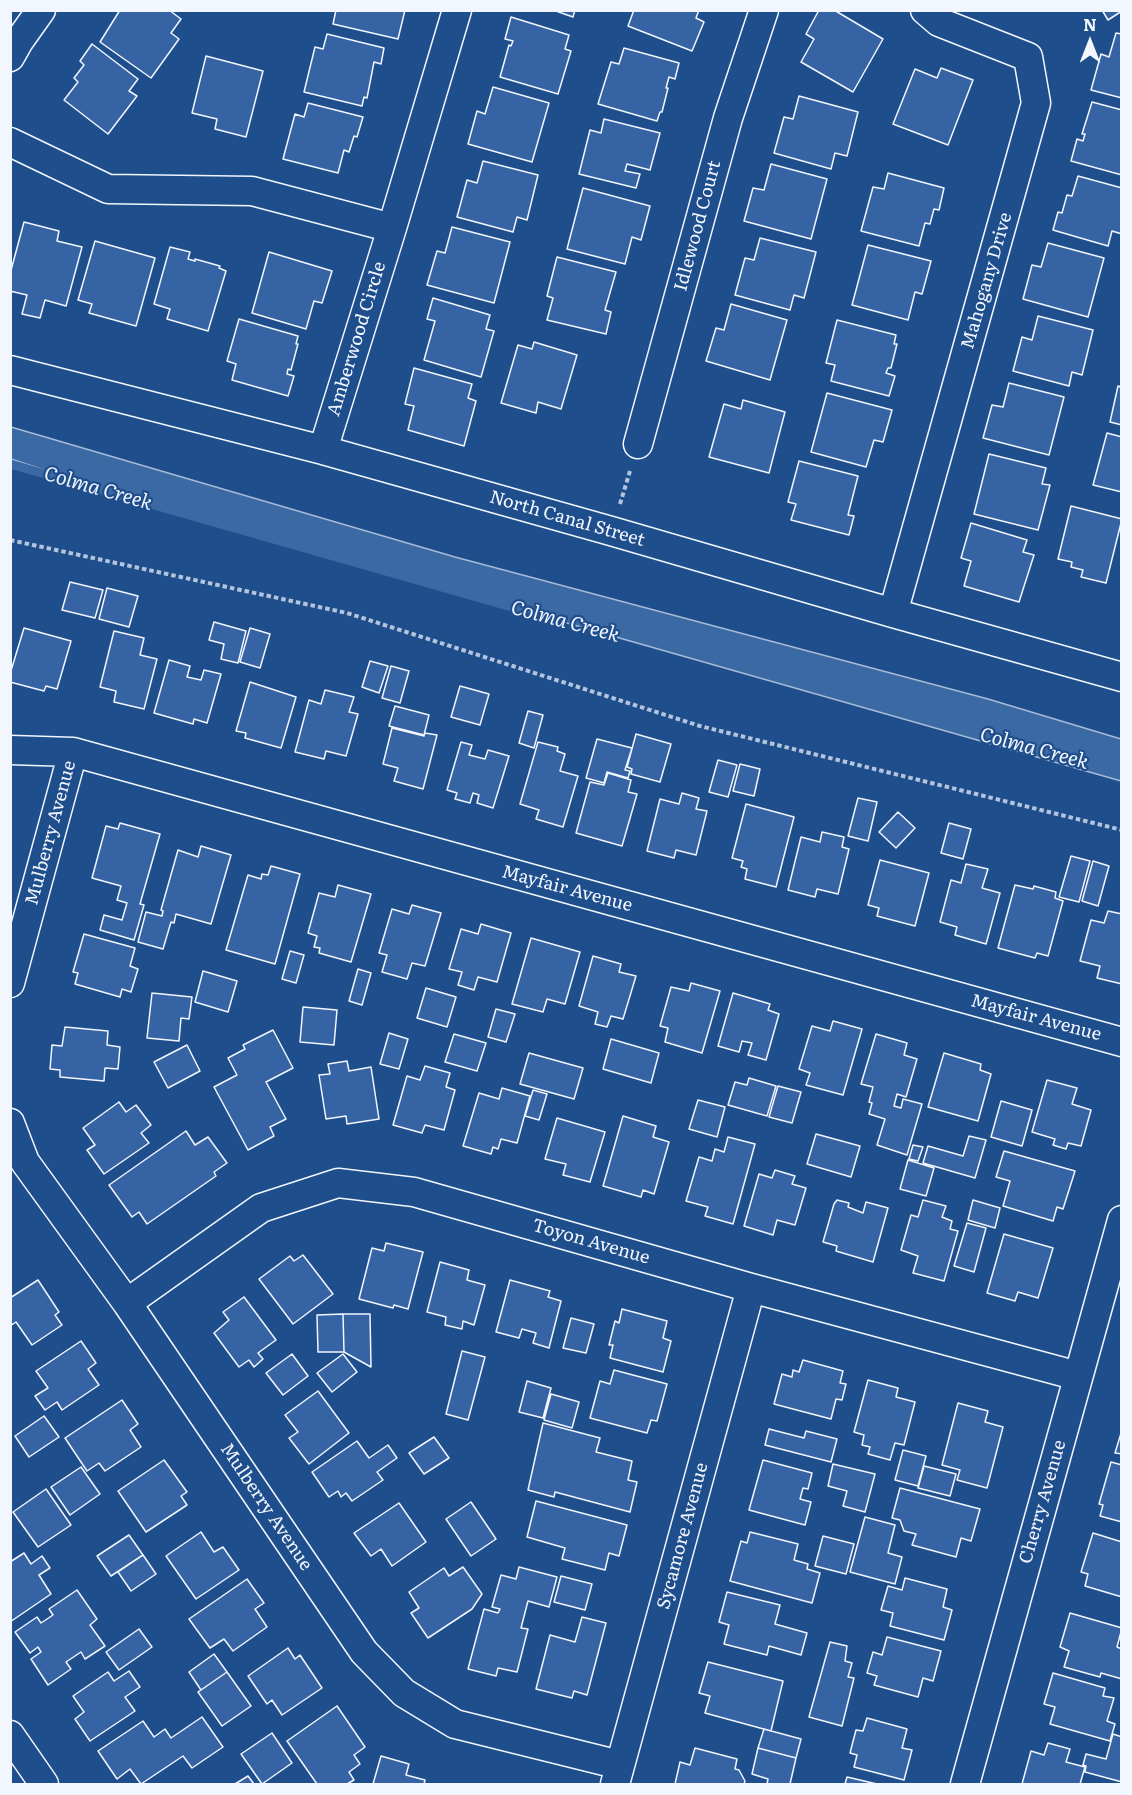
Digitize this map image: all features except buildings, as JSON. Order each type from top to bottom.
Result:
[{"type":"street","points":[[10,57],[41,10]]},
{"type":"street","name":"Amberwood Circle","points":[[323,450],[457,10]]},
{"type":"street","name":"Idlewood Court","points":[[638,444],[728,118],[764,10]]},
{"type":"street","name":"Mahogany Drive","points":[[893,613],[1036,103],[1028,57],[939,22],[925,10]]},
{"type":"street","points":[[10,142],[108,189],[252,191],[392,228]]},
{"type":"street","name":"North Canal Street","points":[[10,370],[323,450],[1122,676]]},
{"type":"street","name":"Mayfair Avenue","points":[[10,750],[73,752],[1122,1042]]},
{"type":"street","name":"Mulberry Avenue","points":[[10,983],[73,752]]},
{"type":"street","name":"Mulberry Avenue","points":[[10,1123],[25,1162],[127,1303],[364,1652],[404,1692],[455,1724],[618,1775]]},
{"type":"street","name":"Toyon Avenue","points":[[127,1303],[261,1208],[338,1184],[414,1192],[751,1288],[1078,1376]]},
{"type":"street","name":"Cherry Avenue","points":[[965,1785],[1122,1220]]},
{"type":"street","name":"Sycamore Avenue","points":[[618,1775],[751,1288]]},
{"type":"street","points":[[10,1735],[44,1785]]},
{"type":"path","points":[[612,531],[638,444]]},
{"type":"path","points":[[10,540],[347,613],[700,726],[1122,830]]},
{"type":"water","points":[[11,427],[455,557],[988,699],[1121,739],[1121,781],[132,499],[11,459]]},
{"type":"waterway","name":"Colma Creek","points":[[10,464],[522,610]]}]
